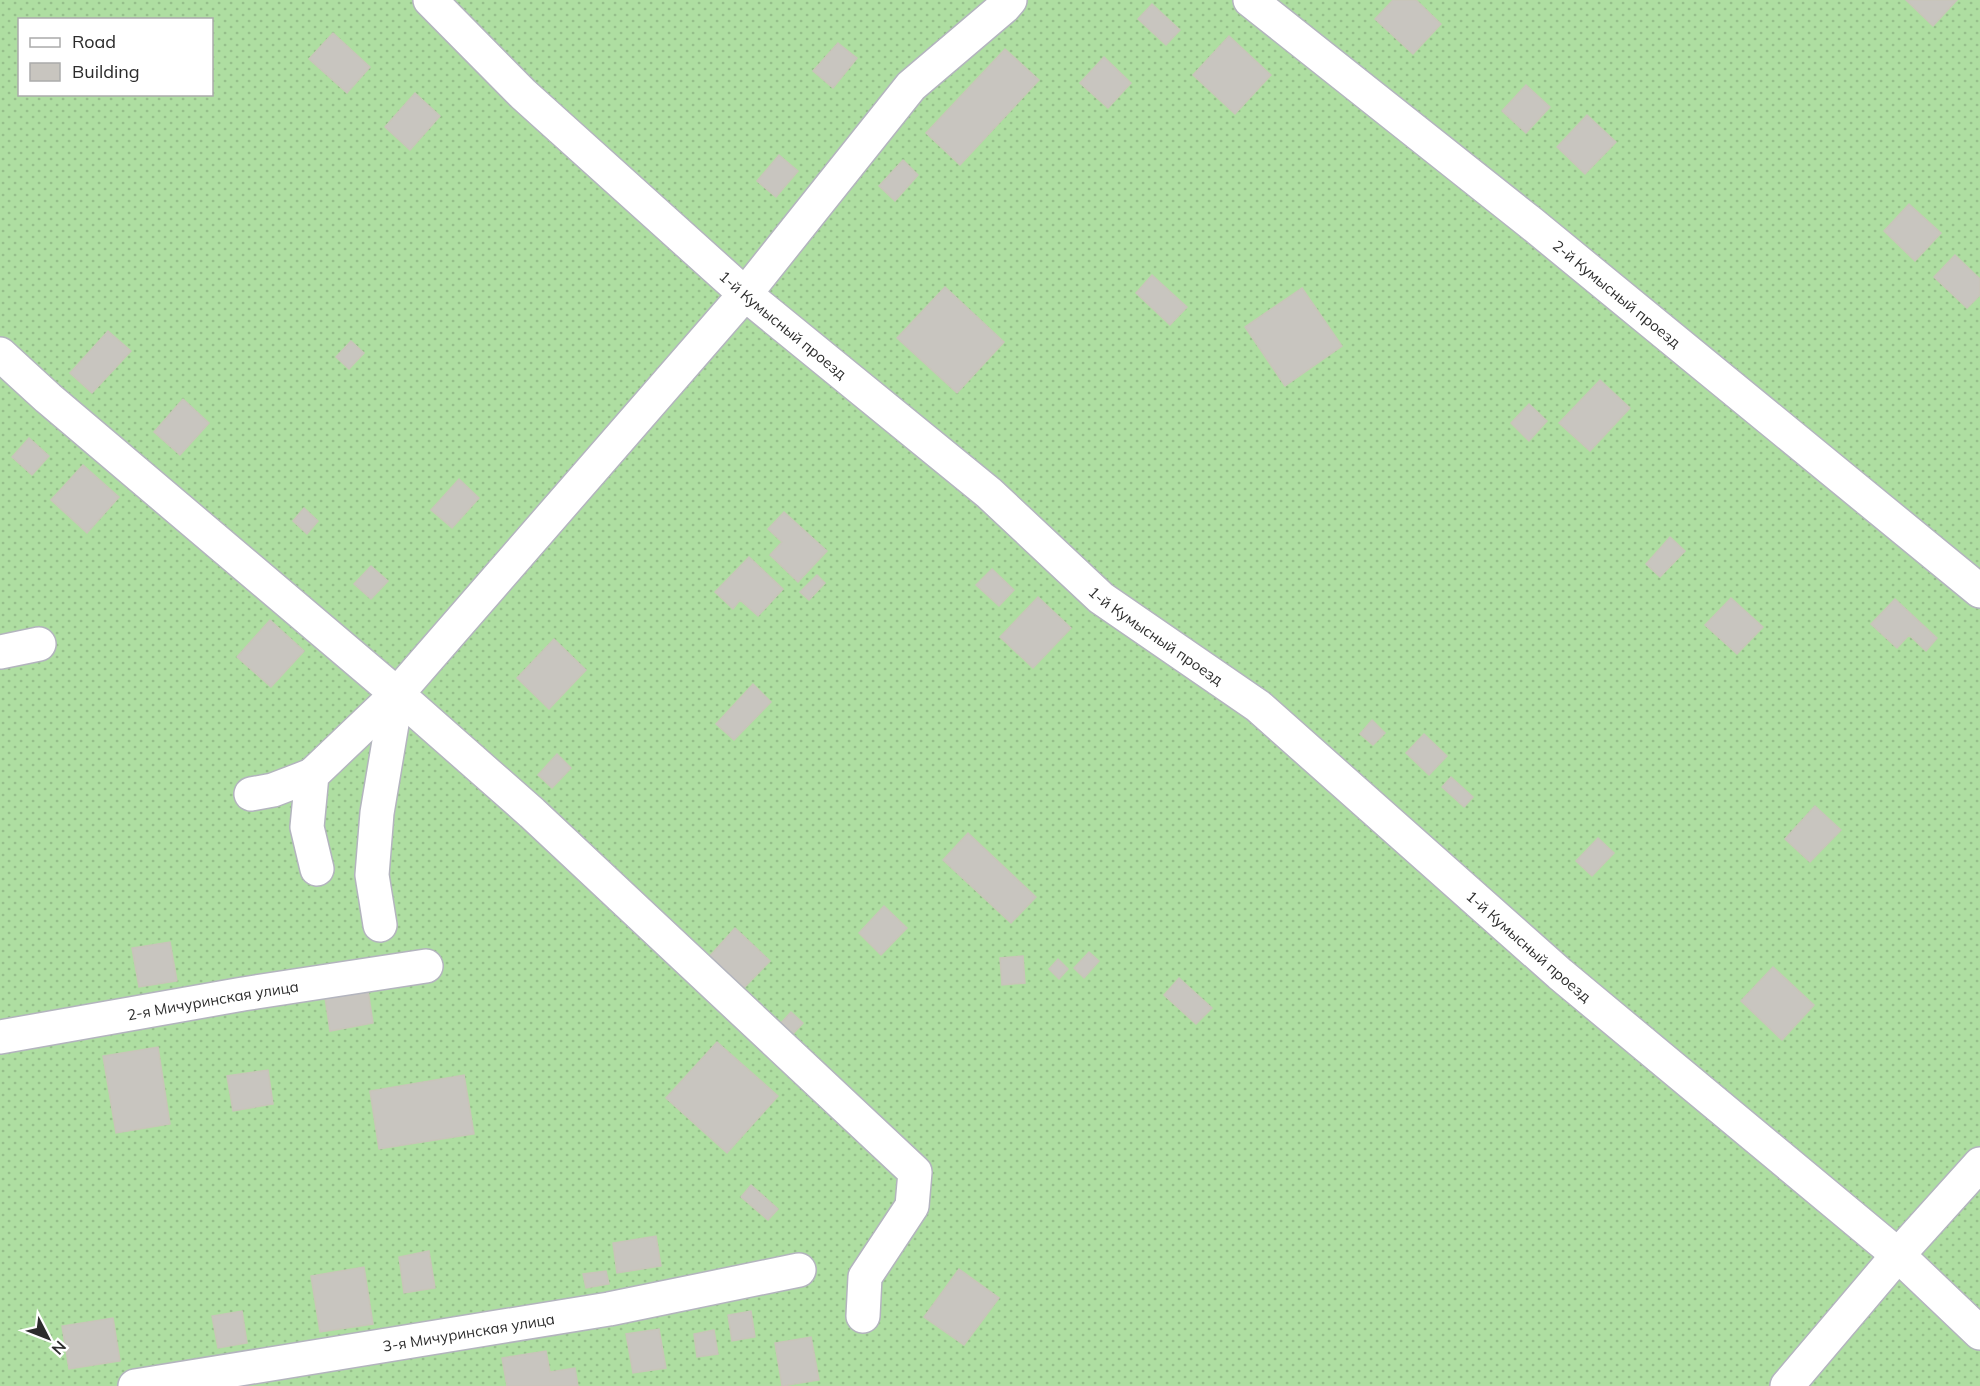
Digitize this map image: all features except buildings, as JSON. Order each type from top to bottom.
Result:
[{"type":"lane","name":"1-й Кумысный проезд","points":[[430,0],[523,94],[745,294],[988,493],[1101,598],[1258,706],[1560,974],[1898,1255],[1980,1333]]},
{"type":"lane","points":[[251,794],[273,790],[312,775],[398,694],[745,294],[911,86],[1010,0]]},
{"type":"lane","name":"2-й Кумысный проезд","points":[[1250,0],[1531,223],[1980,591]]},
{"type":"lane","points":[[0,354],[48,398],[398,694],[532,813],[915,1172],[912,1206],[865,1277],[863,1316]]},
{"type":"lane","points":[[0,652],[39,644]]},
{"type":"lane","points":[[380,925],[372,865],[377,813],[398,694]]},
{"type":"lane","points":[[312,775],[308,827],[317,869]]},
{"type":"lane","name":"2-я Мичуринская улица","points":[[0,1037],[243,994],[426,966]]},
{"type":"lane","points":[[1787,1386],[1898,1255],[1980,1164]]},
{"type":"lane","name":"3-я Мичуринская улица","points":[[135,1386],[609,1310],[799,1270]]},
{"type":"green space","points":[[0,0],[1980,0],[1980,1386],[0,1386]]}]
